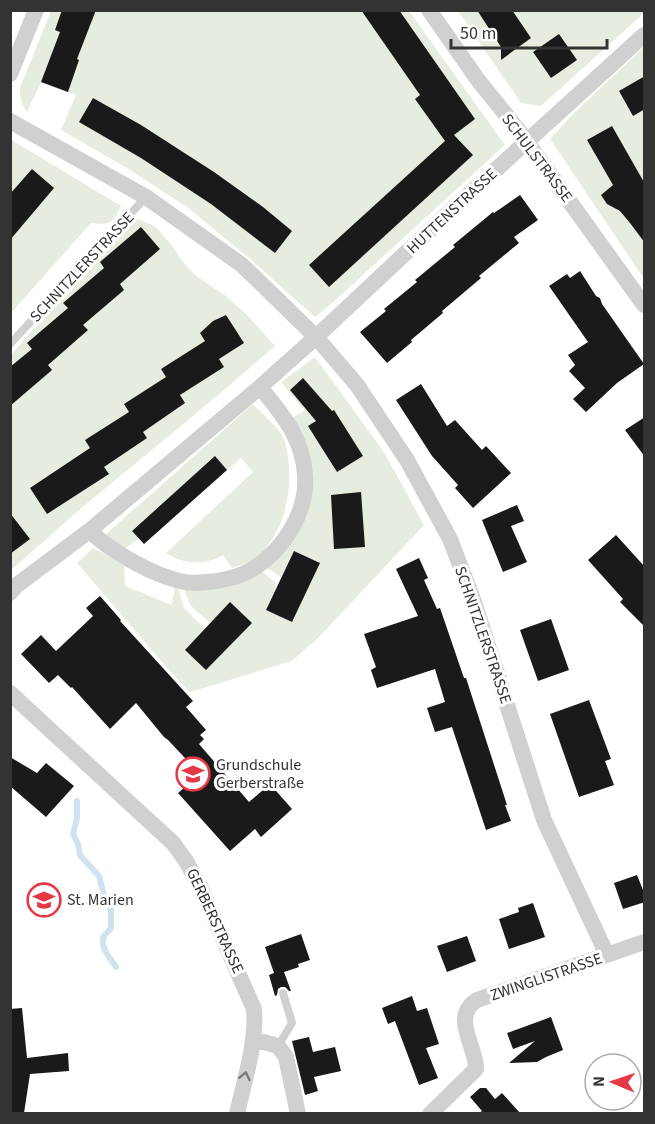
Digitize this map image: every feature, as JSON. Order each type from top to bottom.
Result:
[{"type":"street","points":[[10,74],[36,10]]},
{"type":"street","name":"SCHULSTRASSE","points":[[429,10],[645,306]]},
{"type":"street","name":"HUTTENSTRASSE","points":[[10,592],[89,531],[260,387],[645,35]]},
{"type":"street","name":"SCHNITZLERSTRASSE","points":[[10,121],[146,197],[242,265],[316,337],[357,385],[400,450],[450,539],[476,609],[544,820],[608,955]]},
{"type":"street","points":[[89,531],[113,550],[162,575],[186,583],[229,579],[250,571],[269,557],[285,540],[295,522],[306,489],[306,473],[294,432],[285,417],[260,387]]},
{"type":"street","name":"GERBERSTRASSE","points":[[10,693],[164,836],[186,861],[202,891],[254,1009],[254,1039],[237,1113]]},
{"type":"street","name":"ZWINGLISTRASSE","points":[[430,1113],[476,1069],[476,1061],[466,1030],[467,1009],[470,1005],[477,1000],[645,942]]},
{"type":"street","points":[[254,1039],[278,1047],[286,1057],[298,1113]]},
{"type":"lane","name":"SCHNITZLERSTRASSE","points":[[10,344],[146,197]]},
{"type":"lane","points":[[278,1047],[292,1023],[283,993]]},
{"type":"shaded area","points":[[644,10],[644,13],[541,106],[521,103],[458,11]]},
{"type":"shaded area","points":[[51,11],[409,11],[505,145],[315,317],[187,207],[127,168],[61,130],[76,95],[41,82],[27,112],[21,101],[20,88]]},
{"type":"shaded area","points":[[644,47],[644,279],[550,139]]},
{"type":"shaded area","points":[[10,139],[121,206],[110,222],[91,223],[11,313]]},
{"type":"shaded area","points":[[138,219],[156,227],[196,276],[226,296],[275,346],[11,570],[11,355],[74,282],[121,233]]},
{"type":"shaded area","points":[[315,357],[384,452],[424,525],[319,637],[292,661],[190,692],[77,563],[93,548],[124,564],[125,586],[172,605],[175,587],[178,587],[184,608],[205,629],[206,670],[251,622],[230,603],[210,623],[190,605],[184,589],[260,570],[277,584],[266,610],[292,622],[320,563],[294,551],[281,577],[264,566],[301,524],[293,417],[305,411],[281,382]]},
{"type":"shaded area","points":[[253,404],[282,435],[289,467],[289,490],[284,513],[275,535],[258,557],[232,568],[223,555],[209,561],[194,562],[179,560],[166,553],[253,472],[241,458],[227,470],[215,457],[132,530],[139,539],[122,550],[105,535]]},
{"type":"building","points":[[62,10],[96,10],[77,59],[79,60],[68,92],[41,82],[60,32],[55,30]]},
{"type":"building","points":[[361,10],[399,10],[475,119],[454,135],[473,155],[329,287],[309,265],[445,141],[415,99],[420,95]]},
{"type":"building","points":[[477,10],[512,10],[531,38],[501,60],[501,47]]},
{"type":"building","points":[[559,34],[577,60],[551,78],[533,52]]},
{"type":"building","points":[[645,76],[645,109],[633,116],[619,91]]},
{"type":"building","points":[[93,98],[141,125],[214,172],[292,231],[275,253],[211,204],[141,158],[79,122]]},
{"type":"building","points":[[612,126],[645,184],[645,243],[620,211],[607,204],[601,195],[613,185],[587,140]]},
{"type":"building","points":[[32,169],[54,188],[10,240],[10,194]]},
{"type":"building","points":[[520,195],[538,220],[514,237],[519,243],[479,276],[481,278],[387,363],[360,332],[417,282],[415,280],[455,247],[453,245],[493,212]]},
{"type":"building","points":[[141,227],[160,249],[120,284],[124,290],[83,325],[88,330],[48,365],[52,370],[10,406],[10,367],[32,349],[27,343],[68,308],[63,303],[104,268],[100,262]]},
{"type":"building","points":[[580,271],[644,364],[617,383],[586,412],[573,399],[585,388],[569,371],[575,365],[568,355],[588,342],[549,286],[567,274],[570,278]]},
{"type":"building","points":[[226,315],[244,343],[219,359],[224,367],[180,395],[185,403],[143,432],[147,438],[104,467],[109,474],[47,514],[30,488],[90,448],[85,440],[129,412],[124,404],[166,377],[161,369],[205,341],[200,333],[213,321]]},
{"type":"building","points":[[303,378],[332,411],[334,410],[363,456],[337,472],[308,426],[316,421],[290,390]]},
{"type":"building","points":[[421,384],[447,426],[455,420],[482,450],[486,446],[511,473],[473,508],[455,488],[458,485],[432,456],[396,400]]},
{"type":"building","points":[[645,417],[645,457],[625,430]]},
{"type":"building","points":[[215,456],[227,470],[144,544],[132,531]]},
{"type":"building","points":[[361,492],[365,547],[334,549],[331,495]]},
{"type":"building","points":[[517,505],[524,521],[511,526],[527,562],[503,572],[482,520]]},
{"type":"building","points":[[10,513],[30,539],[10,554]]},
{"type":"building","points":[[616,535],[645,567],[645,627],[620,602],[623,599],[588,560]]},
{"type":"building","points":[[294,551],[320,563],[292,622],[266,610]]},
{"type":"building","points":[[419,558],[428,578],[424,580],[437,609],[440,608],[464,678],[466,678],[511,821],[486,830],[452,727],[435,732],[427,708],[445,702],[435,669],[377,688],[371,670],[376,667],[364,634],[418,616],[396,569]]},
{"type":"building","points":[[100,596],[193,701],[186,707],[206,730],[200,735],[204,739],[199,744],[249,802],[270,784],[292,809],[261,837],[255,829],[230,851],[178,793],[200,774],[164,737],[136,703],[110,729],[58,675],[49,683],[21,654],[41,635],[56,651],[93,616],[86,608]]},
{"type":"building","points":[[230,602],[252,623],[206,670],[185,650]]},
{"type":"building","points":[[551,619],[569,670],[538,681],[520,630]]},
{"type":"building","points":[[589,700],[611,759],[605,761],[614,785],[579,797],[550,714]]},
{"type":"building","points":[[10,757],[37,773],[46,763],[74,786],[46,817],[10,786]]},
{"type":"building","points":[[637,875],[645,895],[645,902],[623,909],[614,883]]},
{"type":"building","points":[[533,903],[545,937],[509,949],[499,919],[519,912],[518,908]]},
{"type":"building","points":[[301,934],[310,960],[284,972],[291,991],[281,987],[275,996],[269,975],[274,973],[265,947]]},
{"type":"building","points":[[467,936],[476,961],[447,972],[437,946]]},
{"type":"building","points":[[412,996],[417,1011],[427,1008],[439,1044],[426,1048],[438,1078],[419,1085],[395,1021],[388,1024],[382,1008]]},
{"type":"building","points":[[22,1008],[27,1058],[68,1053],[69,1071],[30,1074],[24,1113],[10,1113],[10,1009]]},
{"type":"building","points":[[551,1017],[563,1050],[537,1062],[509,1063],[535,1041],[513,1049],[507,1033]]},
{"type":"building","points":[[309,1037],[313,1052],[335,1047],[341,1071],[314,1077],[318,1091],[305,1095],[292,1041]]},
{"type":"building","points":[[480,1088],[486,1088],[495,1099],[502,1093],[520,1113],[479,1113],[482,1111],[470,1097]]},
{"type":"waterway","points":[[77,801],[77,818],[73,834],[80,855],[99,876],[111,910],[111,928],[104,936],[103,944],[106,953],[116,967]]},
{"type":"place","name":"Grundschule Gerberstraße","points":[[193,774]]},
{"type":"place","name":"St. Marien","points":[[44,900]]}]
